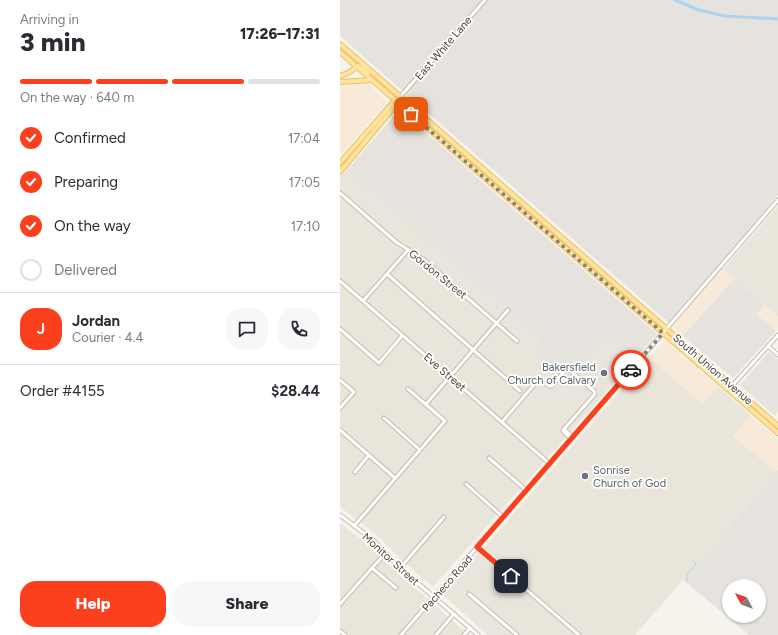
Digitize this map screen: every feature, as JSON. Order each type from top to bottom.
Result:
[{"type":"main road","name":"South Union Avenue","points":[[340,44],[567,242],[665,331],[702,367],[778,433]]},
{"type":"main road","name":"South Union Avenue","points":[[340,52],[543,229],[778,426]]},
{"type":"main road","points":[[340,76],[348,73],[356,67],[362,67],[382,81]]},
{"type":"main road","points":[[340,82],[371,80]]},
{"type":"main road","points":[[340,163],[400,97]]},
{"type":"main road","points":[[340,172],[396,101]]},
{"type":"main road","points":[[434,134],[442,136],[457,150],[459,148]]},
{"type":"main road","points":[[471,166],[474,165],[490,179],[495,180]]},
{"type":"main road","points":[[507,197],[512,198],[528,212],[531,211]]},
{"type":"main road","points":[[543,229],[546,228],[562,242],[567,242]]},
{"type":"main road","points":[[702,367],[709,370],[727,385],[732,386]]},
{"type":"main road","points":[[727,389],[730,389],[750,405],[758,408]]},
{"type":"street","name":"East White Lane","points":[[400,97],[485,0]]},
{"type":"street","name":"Gordon Street","points":[[340,193],[396,242],[423,260],[517,341]]},
{"type":"street","name":"Pacheco Road","points":[[401,635],[778,200]]},
{"type":"street","points":[[363,301],[408,250]]},
{"type":"street","points":[[387,274],[520,391]]},
{"type":"street","name":"Eve Street","points":[[340,281],[550,464]]},
{"type":"street","points":[[426,404],[508,310]]},
{"type":"street","points":[[340,329],[379,363],[402,336]]},
{"type":"street","points":[[732,386],[778,335]]},
{"type":"street","points":[[768,346],[778,355]]},
{"type":"street","points":[[502,422],[539,379],[552,386],[566,369],[568,369],[594,391],[595,394],[564,429],[572,438]]},
{"type":"street","points":[[340,380],[354,392],[340,408]]},
{"type":"street","points":[[354,526],[445,421],[408,389]]},
{"type":"street","points":[[384,418],[420,450]]},
{"type":"street","points":[[340,436],[342,431],[396,478]]},
{"type":"street","points":[[355,472],[369,455]]},
{"type":"street","points":[[489,458],[526,490]]},
{"type":"street","points":[[466,484],[504,517]]},
{"type":"street","name":"Monitor Street","points":[[340,515],[373,540],[400,568],[478,635]]},
{"type":"street","points":[[400,568],[444,517]]},
{"type":"street","points":[[477,547],[579,635]]},
{"type":"street","points":[[340,604],[386,553]]},
{"type":"street","points":[[372,568],[396,588]]},
{"type":"street","points":[[469,594],[517,635]]},
{"type":"street","points":[[436,635],[454,614]]},
{"type":"street","points":[[464,635],[470,628]]},
{"type":"street","points":[[340,631],[345,635]]},
{"type":"shaded area","points":[[340,0],[778,0],[778,194],[720,267],[670,324],[340,36]]},
{"type":"shaded area","points":[[367,83],[387,102],[340,155],[340,86]]},
{"type":"shaded area","points":[[398,111],[401,111],[657,334],[636,358],[607,334],[567,380],[532,350],[541,339],[347,170]]},
{"type":"shaded area","points":[[347,170],[541,339],[532,349],[567,379],[607,334],[636,358],[433,587],[400,558],[376,534],[340,507],[340,178]]},
{"type":"shaded area","points":[[778,206],[778,317],[723,269]]},
{"type":"shaded area","points":[[720,267],[734,279],[683,336],[670,324]]},
{"type":"shaded area","points":[[734,279],[764,305],[756,314],[776,331],[733,378],[683,336]]},
{"type":"shaded area","points":[[764,305],[778,317],[778,329],[776,331],[756,314]]},
{"type":"shaded area","points":[[665,340],[718,387],[703,404],[649,358]]},
{"type":"shaded area","points":[[769,352],[778,360],[778,412],[775,416],[740,385]]},
{"type":"shaded area","points":[[649,358],[703,404],[718,387],[751,415],[733,436],[776,472],[635,635],[488,635],[443,595]]},
{"type":"shaded area","points":[[751,415],[778,439],[778,470],[776,472],[733,436]]},
{"type":"shaded area","points":[[778,470],[778,635],[749,635],[735,623],[766,623],[766,579],[722,579],[722,612],[683,580]]},
{"type":"shaded area","points":[[340,523],[374,549],[393,569],[469,635],[340,635]]},
{"type":"waterway","points":[[675,0],[699,10],[725,16],[778,19]]},
{"type":"waterway","points":[[687,581],[687,574],[696,564],[694,561]]},
{"type":"way so far","points":[[411,114],[663,333],[631,370]]},
{"type":"place","name":"Bakersfield Church of Calvary","points":[[604,373]]},
{"type":"place","name":"Sonrise Church of God","points":[[585,476]]},
{"type":"route","points":[[511,576],[477,547],[631,370]]}]
